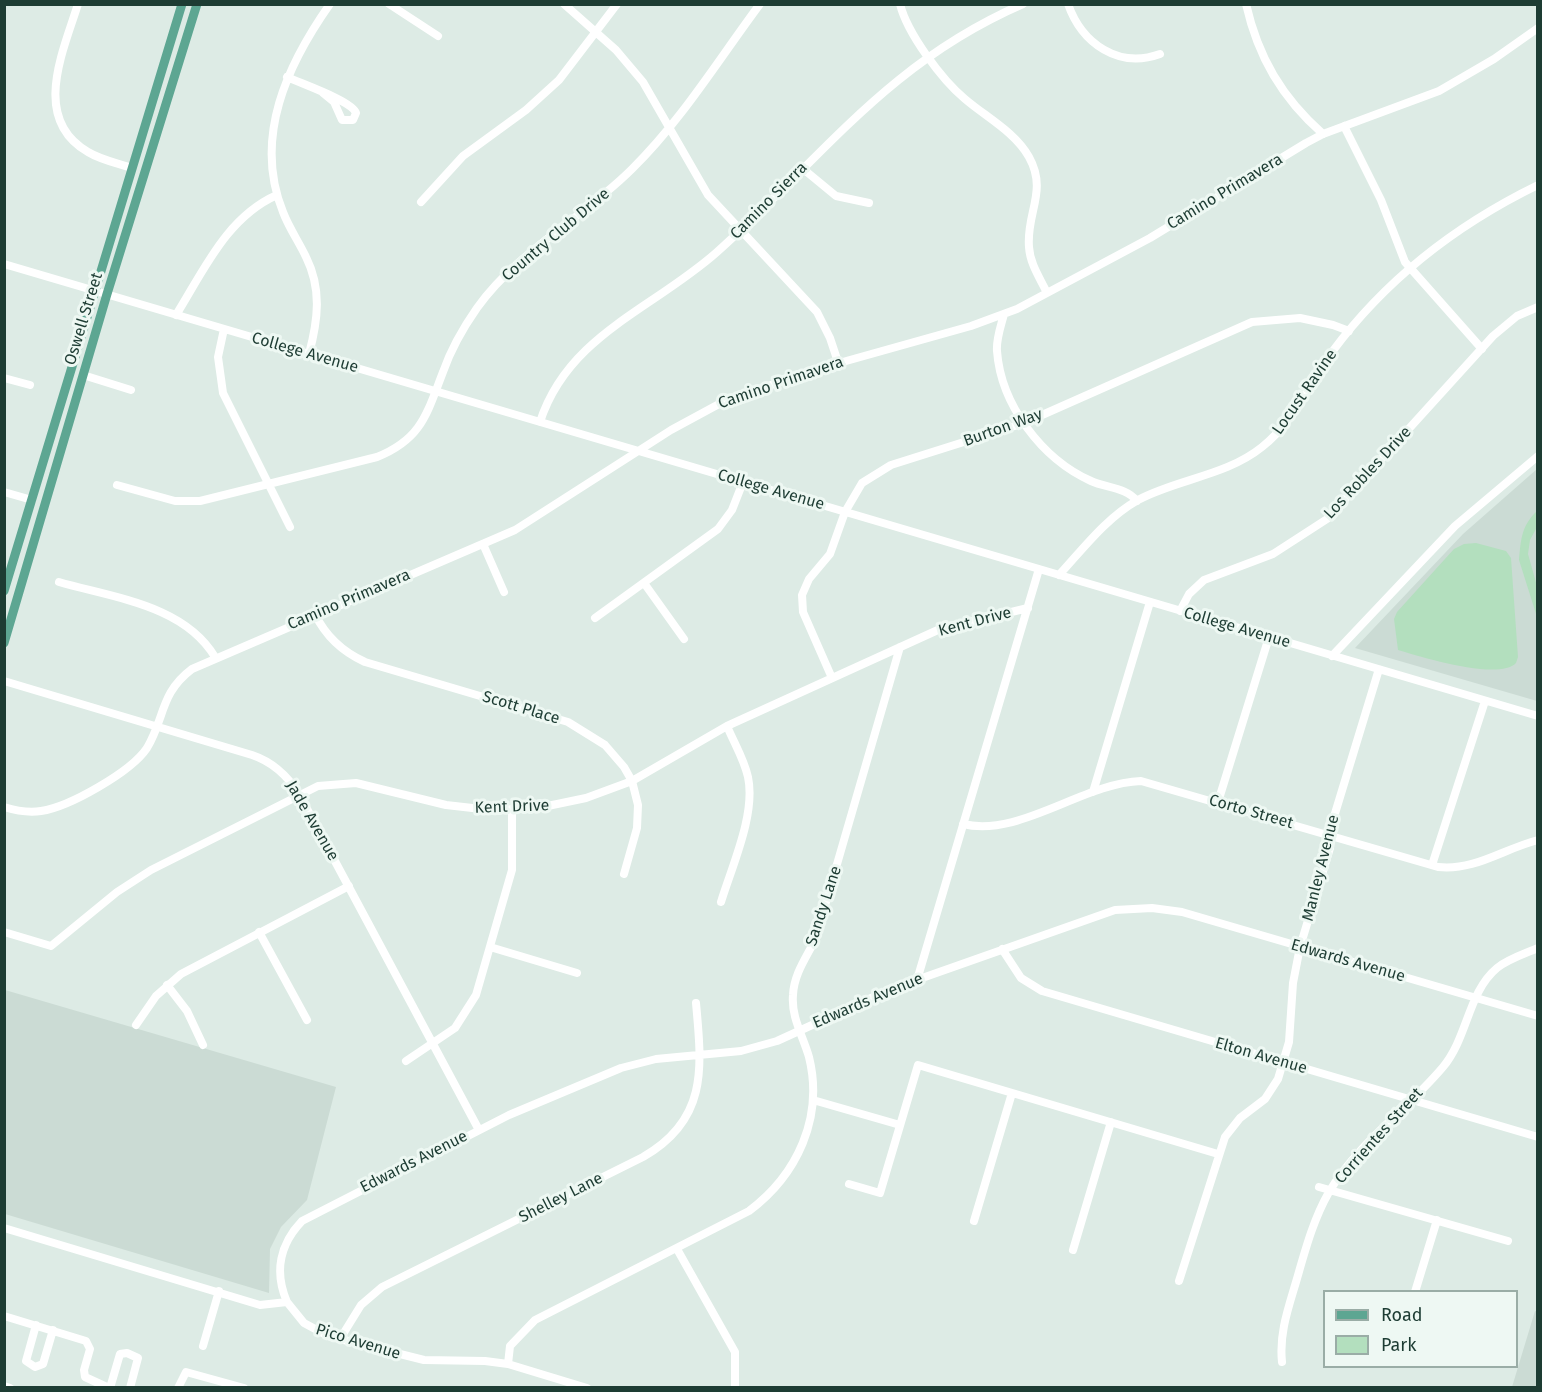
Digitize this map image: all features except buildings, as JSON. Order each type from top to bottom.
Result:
[{"type":"main road","name":"Oswell Street","points":[[4,591],[182,4]]},
{"type":"main road","name":"Oswell Street","points":[[4,643],[107,294],[197,4]]},
{"type":"main road","points":[[19,589],[36,508],[32,500]]},
{"type":"street","points":[[78,4],[55,79],[57,113],[68,134],[86,152],[132,168]]},
{"type":"street","points":[[309,354],[318,315],[315,284],[277,195],[272,165],[273,129],[287,77],[303,44],[330,4]]},
{"type":"street","points":[[389,4],[438,36]]},
{"type":"street","points":[[564,4],[597,32],[643,82],[670,126],[696,177],[740,231],[812,305],[824,324],[838,362]]},
{"type":"street","points":[[421,202],[463,156],[541,98],[572,65],[617,4]]},
{"type":"street","name":"Country Club Drive","points":[[117,485],[188,502],[377,457],[393,450],[419,428],[431,407],[460,335],[489,293],[523,259],[614,187],[670,126],[760,4]]},
{"type":"street","points":[[900,4],[907,22],[953,88],[1016,140],[1030,159],[1038,193],[1029,246],[1034,268],[1047,293]]},
{"type":"street","name":"Camino Sierra","points":[[540,422],[558,381],[580,353],[607,331],[693,272],[740,231],[865,107],[929,56],[1007,8],[1023,4]]},
{"type":"street","points":[[1068,4],[1080,29],[1108,53],[1139,60],[1160,54]]},
{"type":"street","points":[[1246,4],[1256,42],[1274,79],[1296,109],[1323,134]]},
{"type":"street","name":"Camino Primavera","points":[[4,807],[29,812],[50,809],[119,775],[142,754],[174,684],[192,669],[215,657],[515,530],[638,451],[719,404],[838,362],[971,326],[1004,314],[1150,238],[1323,134],[1388,112],[1438,91],[1494,59],[1538,28]]},
{"type":"street","points":[[287,77],[323,93]]},
{"type":"street","points":[[1344,126],[1381,200],[1405,262],[1482,349]]},
{"type":"street","points":[[802,168],[836,196],[869,203]]},
{"type":"street","name":"Locust Ravine","points":[[1059,575],[1102,528],[1137,501],[1232,465],[1260,449],[1291,417],[1316,376],[1349,331],[1410,267],[1466,224],[1538,185]]},
{"type":"street","points":[[176,315],[233,226],[252,209],[277,195]]},
{"type":"street","name":"College Avenue","points":[[4,264],[1538,716]]},
{"type":"street","name":"Los Robles Drive","points":[[1180,611],[1189,594],[1204,579],[1273,554],[1327,519],[1505,325],[1538,307]]},
{"type":"street","points":[[1004,314],[998,340],[998,359],[1008,393],[1023,423],[1062,464],[1091,481],[1126,492],[1137,501]]},
{"type":"street","name":"Burton Way","points":[[832,678],[805,618],[802,595],[809,579],[830,554],[845,512],[862,483],[891,465],[1023,423],[1252,322],[1300,318],[1349,331]]},
{"type":"street","points":[[224,329],[218,357],[220,381],[228,402],[290,527]]},
{"type":"street","points":[[83,375],[131,390]]},
{"type":"street","points":[[4,378],[30,386]]},
{"type":"street","points":[[1332,656],[1455,526],[1538,456]]},
{"type":"street","points":[[596,618],[718,529],[732,510],[743,482]]},
{"type":"street","points":[[4,492],[32,500]]},
{"type":"street","points":[[483,544],[504,592]]},
{"type":"street","points":[[917,980],[1039,569]]},
{"type":"street","points":[[59,582],[161,612],[180,620],[201,636],[215,657]]},
{"type":"street","points":[[644,584],[684,639]]},
{"type":"street","points":[[1093,792],[1150,602]]},
{"type":"street","name":"Kent Drive","points":[[4,932],[51,946],[131,882],[299,794],[331,783],[356,783],[446,805],[512,810],[538,808],[586,798],[632,781],[727,726],[952,624],[1028,608]]},
{"type":"street","name":"Scott Place","points":[[315,614],[333,641],[343,650],[365,662],[581,728],[615,754],[632,781],[639,817],[624,874]]},
{"type":"street","points":[[1218,802],[1269,637]]},
{"type":"street","name":"Sandy Lane","points":[[508,1364],[510,1346],[535,1320],[749,1211],[776,1188],[801,1148],[813,1100],[809,1060],[793,1011],[794,986],[802,964],[815,940],[900,647]]},
{"type":"street","name":"Manley Avenue","points":[[1179,1281],[1218,1154],[1231,1128],[1273,1090],[1284,1062],[1300,946],[1331,836],[1333,820],[1379,669]]},
{"type":"street","name":"Jade Avenue","points":[[4,681],[262,758],[284,773],[299,794],[479,1130]]},
{"type":"street","points":[[1432,866],[1485,700]]},
{"type":"street","points":[[722,902],[747,817],[750,793],[745,766],[727,726]]},
{"type":"street","name":"Corto Street","points":[[963,825],[981,827],[1002,825],[1117,784],[1141,781],[1432,866],[1462,868],[1538,840]]},
{"type":"street","points":[[406,1061],[454,1028],[470,1008],[512,870],[512,810]]},
{"type":"street","points":[[136,1025],[167,985],[194,965],[349,886]]},
{"type":"street","name":"Edwards Avenue","points":[[287,1302],[280,1281],[280,1260],[288,1238],[302,1221],[479,1130],[621,1068],[656,1059],[759,1047],[917,980],[1100,914],[1133,908],[1182,912],[1538,1017]]},
{"type":"street","points":[[259,932],[307,1020]]},
{"type":"street","points":[[490,947],[577,973]]},
{"type":"street","name":"Corrientes Street","points":[[1282,1362],[1284,1324],[1314,1223],[1329,1192],[1356,1156],[1452,1054],[1467,1026],[1475,998],[1483,983],[1498,967],[1538,948]]},
{"type":"street","name":"Elton Avenue","points":[[1002,949],[1021,978],[1042,991],[1538,1137]]},
{"type":"street","points":[[167,985],[187,1011],[203,1045]]},
{"type":"street","name":"Shelley Lane","points":[[340,1339],[361,1305],[382,1287],[643,1157],[665,1142],[683,1122],[695,1098],[700,1054],[696,1003]]},
{"type":"street","points":[[849,1184],[880,1193],[918,1065],[1218,1154]]},
{"type":"street","points":[[974,1221],[1012,1093]]},
{"type":"street","points":[[813,1100],[900,1125]]},
{"type":"street","points":[[1073,1250],[1111,1122]]},
{"type":"street","points":[[1319,1187],[1329,1192],[1508,1240]]},
{"type":"street","points":[[1416,1290],[1437,1220]]},
{"type":"street","points":[[4,1228],[260,1305],[287,1302]]},
{"type":"street","points":[[677,1249],[735,1352],[735,1388]]},
{"type":"street","points":[[203,1346],[219,1291]]},
{"type":"street","name":"Pico Avenue","points":[[287,1302],[313,1331],[340,1339],[424,1360],[485,1361],[508,1364],[587,1388]]},
{"type":"street","points":[[4,1316],[86,1341],[90,1349],[84,1370],[85,1377],[110,1388],[120,1354],[127,1353],[138,1358],[130,1388]]},
{"type":"street","points":[[36,1325],[26,1361],[35,1367],[43,1364],[53,1330]]},
{"type":"street","points":[[178,1388],[186,1372],[244,1388]]},
{"type":"street","points":[[4,1386],[10,1388]]},
{"type":"shaded area","points":[[1537,469],[1537,701],[1355,648],[1463,534]]},
{"type":"shaded area","points":[[5,990],[336,1087],[307,1200],[281,1227],[270,1249],[269,1293],[5,1214]]},
{"type":"shaded area","points":[[1535,1311],[1538,1312],[1537,1387],[1512,1387]]},
{"type":"green space","points":[[1537,511],[1537,527],[1530,540],[1528,554],[1537,586],[1537,617],[1519,560],[1525,528]]},
{"type":"green space","points":[[1476,543],[1506,551],[1511,558],[1518,657],[1516,663],[1507,668],[1494,670],[1477,669],[1398,650],[1394,619],[1397,612],[1454,549],[1464,544]]}]
